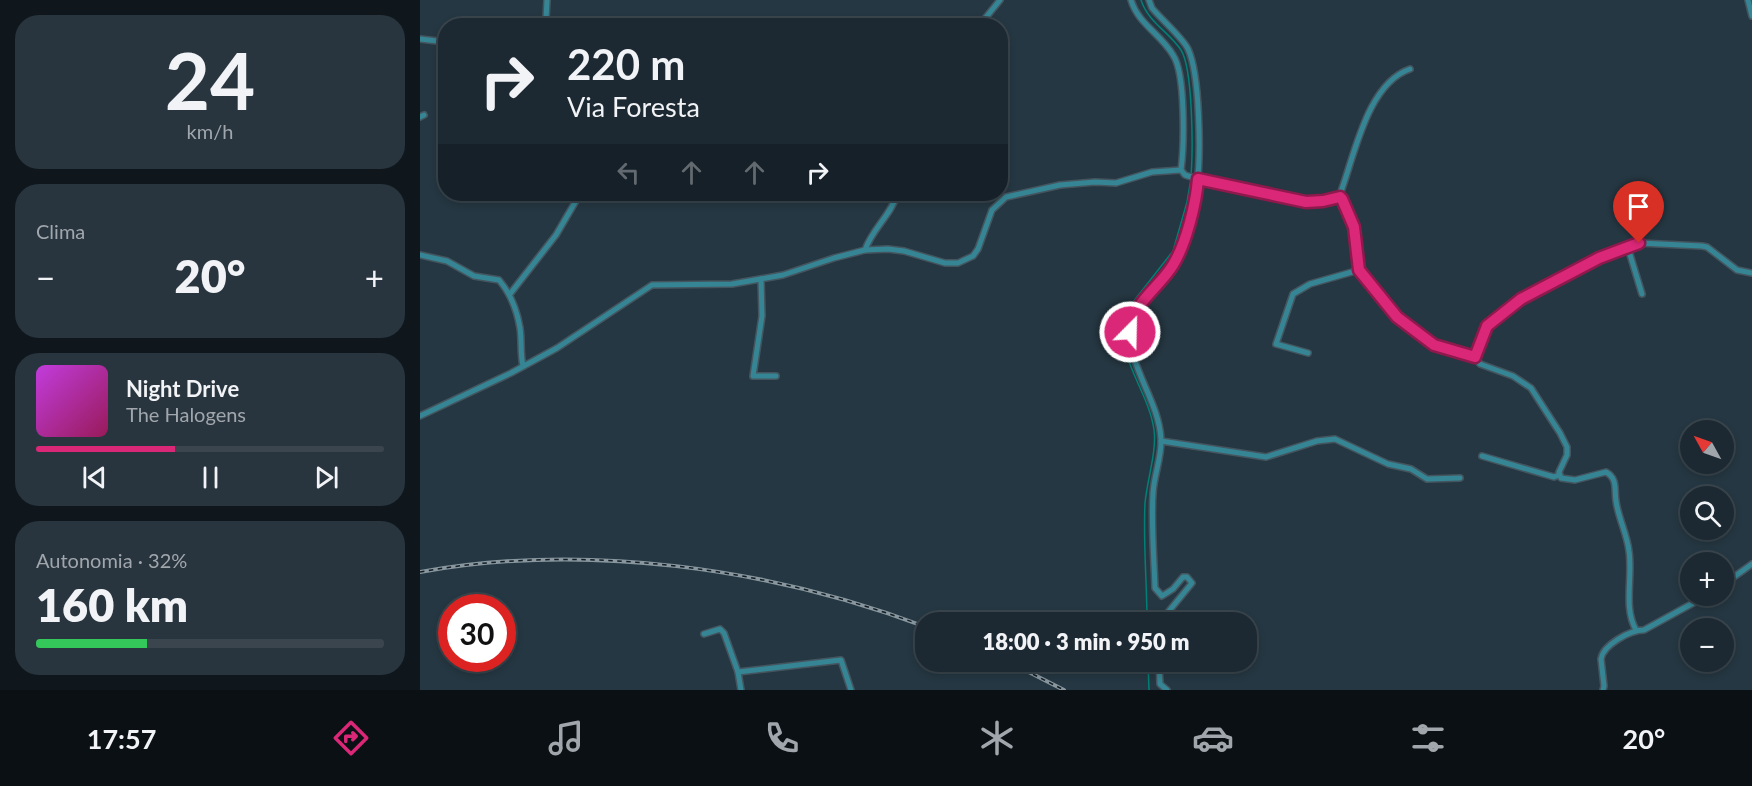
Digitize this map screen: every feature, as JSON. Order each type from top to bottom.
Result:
[{"type":"street","points":[[546,18],[547,0]]},
{"type":"street","points":[[985,18],[1000,0]]},
{"type":"street","points":[[1131,0],[1134,11],[1175,57],[1182,111],[1183,173]]},
{"type":"street","points":[[1149,0],[1160,18],[1188,48],[1195,75],[1198,103],[1196,179],[1191,215],[1179,255],[1162,280],[1136,310],[1130,327],[1132,346],[1158,419],[1161,441],[1153,492],[1155,588],[1162,596],[1173,589],[1183,577],[1187,577],[1192,583],[1168,612]]},
{"type":"street","points":[[1748,0],[1752,16]]},
{"type":"street","points":[[420,39],[438,41]]},
{"type":"street","points":[[1340,197],[1362,128],[1374,103],[1383,90],[1398,76],[1410,69]]},
{"type":"street","points":[[1008,197],[1060,185],[1116,183],[1152,172],[1183,173],[1196,179],[1306,202],[1340,197]]},
{"type":"street","points":[[1340,197],[1354,227],[1359,270],[1397,317],[1434,345],[1475,357],[1480,364],[1513,376],[1531,388],[1567,447],[1567,455],[1559,475]]},
{"type":"street","points":[[510,294],[556,235],[576,201]]},
{"type":"street","points":[[866,250],[882,219],[895,201]]},
{"type":"street","points":[[420,416],[557,348],[652,285],[732,284],[761,279],[866,250],[904,251],[945,263],[958,263],[973,256],[978,249],[993,210],[1002,201]]},
{"type":"street","points":[[1475,357],[1487,326],[1521,299],[1599,258],[1639,243],[1702,246],[1737,270],[1752,273]]},
{"type":"street","points":[[1628,248],[1642,294]]},
{"type":"street","points":[[420,255],[447,261],[474,276],[499,280],[510,294],[520,329],[520,353],[524,366]]},
{"type":"street","points":[[1308,353],[1276,344],[1293,294],[1310,284],[1359,270]]},
{"type":"street","points":[[761,279],[762,316],[753,376],[776,376]]},
{"type":"street","points":[[1161,441],[1266,457],[1317,441],[1335,439],[1388,464],[1411,469],[1427,479],[1460,478]]},
{"type":"street","points":[[1482,456],[1554,477],[1559,475]]},
{"type":"street","points":[[1559,475],[1563,479],[1575,480],[1606,472],[1616,482],[1616,501],[1629,552],[1628,609],[1636,630]]},
{"type":"street","points":[[1734,577],[1752,564]]},
{"type":"street","points":[[1603,690],[1601,655],[1608,647],[1636,630],[1644,630],[1688,606]]},
{"type":"street","points":[[705,634],[720,629],[724,633],[738,672],[741,690]]},
{"type":"street","points":[[738,672],[841,660],[851,690]]},
{"type":"street","points":[[1159,672],[1160,684],[1167,690]]},
{"type":"waterway","points":[[1141,0],[1149,15],[1181,50],[1185,60],[1191,110],[1191,175]]},
{"type":"waterway","points":[[1147,612],[1145,503],[1155,438],[1151,415],[1127,356],[1123,341],[1123,326],[1126,311],[1173,251],[1191,179]]},
{"type":"waterway","points":[[1148,672],[1149,690]]},
{"type":"railway","points":[[420,572],[483,563],[547,560],[611,561],[676,566],[804,589],[866,606],[915,623]]},
{"type":"railway","points":[[1029,672],[1064,690]]},
{"type":"route","points":[[1130,332],[1136,310],[1173,266],[1179,255],[1191,215],[1198,179],[1306,202],[1340,197],[1354,227],[1359,270],[1397,317],[1434,345],[1475,357],[1487,326],[1521,299],[1599,258],[1639,243]]}]
